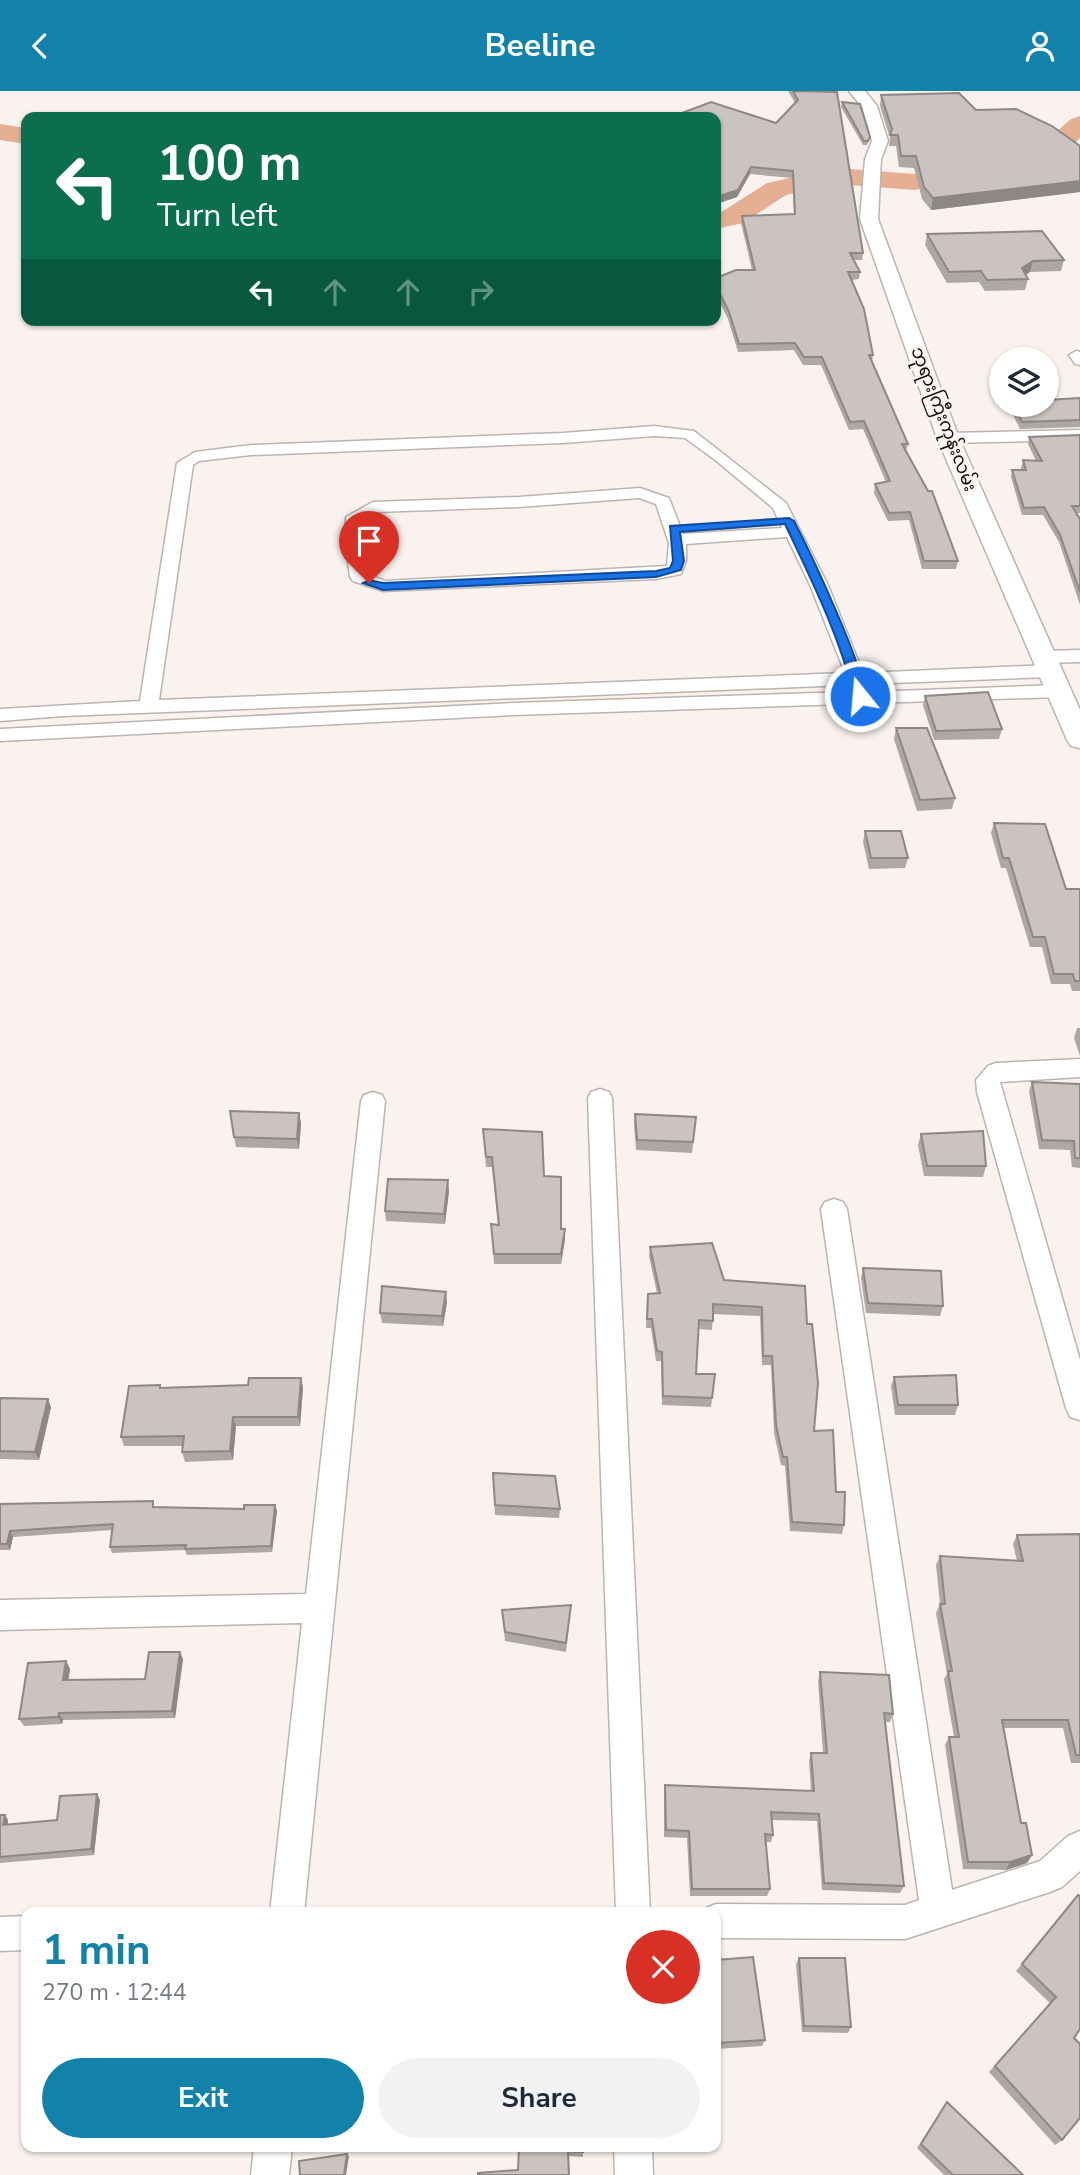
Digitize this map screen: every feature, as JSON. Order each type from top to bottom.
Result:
[{"type":"street","name":"ဘုရားကြီးကုန်းလမ်း","points":[[857,91],[869,106],[880,141],[873,159],[869,219],[948,438],[1080,740]]},
{"type":"street","points":[[149,707],[185,463],[195,457],[251,450],[654,431],[689,434],[720,456],[779,506],[792,526],[819,585],[858,687]]},
{"type":"street","points":[[948,438],[1080,435]]},
{"type":"street","points":[[640,493],[663,501],[676,534],[678,561],[675,570],[656,574],[383,586],[369,583],[359,577],[354,545],[354,517],[373,507],[519,502],[640,493]]},
{"type":"street","points":[[676,534],[792,526]]},
{"type":"street","points":[[0,735],[314,710],[858,687],[1050,673],[1080,656]]},
{"type":"street","points":[[0,715],[149,707],[314,710]]},
{"type":"street","points":[[1080,1068],[996,1072],[989,1080],[989,1092],[1080,1408]]},
{"type":"street","points":[[600,1098],[633,1907]]},
{"type":"street","points":[[288,1907],[373,1101]]},
{"type":"street","points":[[834,1209],[938,1911]]},
{"type":"street","points":[[0,1615],[319,1608]]},
{"type":"street","points":[[721,1921],[905,1922],[1050,1875],[1080,1847]]},
{"type":"street","points":[[0,1934],[21,1933]]},
{"type":"street","points":[[270,2175],[272,2152]]},
{"type":"street","points":[[634,2152],[634,2175]]},
{"type":"building","points":[[793,91],[837,92],[863,253],[850,253],[860,272],[848,272],[864,309],[873,355],[869,355],[908,444],[902,444],[928,491],[932,491],[958,561],[924,561],[910,512],[889,513],[875,484],[890,481],[864,421],[850,422],[822,357],[804,357],[795,343],[739,344],[721,296],[721,276],[736,270],[755,270],[742,216],[795,214],[793,171],[751,167],[738,190],[721,195],[721,112],[684,112],[711,102],[776,123],[798,100]]},
{"type":"building","points":[[959,93],[976,110],[1016,109],[1052,126],[1080,146],[1080,181],[933,198],[924,187],[916,156],[901,156],[898,135],[890,135],[892,129],[881,95]]},
{"type":"building","points":[[842,102],[860,104],[870,137],[868,141],[864,141]]},
{"type":"building","points":[[1042,231],[1064,260],[1033,261],[1022,268],[1028,279],[987,280],[981,271],[949,272],[927,234]]},
{"type":"building","points":[[1080,398],[1080,420],[1022,422],[1020,417],[1059,417],[1059,399]]},
{"type":"building","points":[[1080,435],[1080,506],[1072,506],[1080,519],[1080,592],[1060,535],[1044,507],[1024,508],[1012,470],[1026,470],[1023,460],[1042,461],[1029,437]]},
{"type":"building","points":[[988,692],[1002,729],[936,731],[925,696]]},
{"type":"building","points":[[896,728],[927,728],[955,798],[920,800]]},
{"type":"building","points":[[994,823],[1045,824],[1066,889],[1080,889],[1080,981],[1075,981],[1073,974],[1054,974],[1045,937],[1033,937],[1009,858],[1003,858]]},
{"type":"building","points":[[865,831],[901,831],[908,858],[871,858]]},
{"type":"building","points":[[1032,1082],[1080,1084],[1080,1158],[1075,1158],[1074,1141],[1042,1140]]},
{"type":"building","points":[[230,1111],[299,1113],[297,1139],[234,1137]]},
{"type":"building","points":[[635,1114],[696,1117],[693,1142],[637,1140]]},
{"type":"building","points":[[483,1129],[542,1132],[544,1176],[561,1177],[561,1229],[565,1229],[561,1254],[494,1254],[491,1224],[499,1225],[492,1157],[486,1157]]},
{"type":"building","points":[[983,1131],[986,1166],[927,1166],[921,1134]]},
{"type":"building","points":[[388,1179],[448,1180],[444,1214],[385,1211]]},
{"type":"building","points":[[712,1243],[724,1280],[805,1286],[807,1324],[812,1324],[818,1383],[814,1431],[833,1430],[836,1492],[845,1492],[844,1525],[792,1522],[787,1457],[783,1457],[776,1425],[772,1356],[763,1356],[762,1307],[713,1304],[713,1321],[699,1320],[696,1374],[715,1374],[712,1398],[663,1396],[662,1352],[657,1351],[652,1319],[647,1319],[648,1294],[660,1293],[650,1247]]},
{"type":"building","points":[[863,1268],[941,1271],[943,1306],[868,1303]]},
{"type":"building","points":[[382,1286],[446,1292],[442,1316],[380,1313]]},
{"type":"building","points":[[956,1375],[958,1405],[898,1405],[894,1377]]},
{"type":"building","points":[[249,1378],[301,1378],[298,1417],[233,1417],[230,1451],[182,1452],[184,1436],[121,1437],[129,1386],[160,1385],[160,1388],[248,1385]]},
{"type":"building","points":[[1,1398],[48,1399],[35,1452],[0,1451]]},
{"type":"building","points":[[493,1473],[555,1476],[560,1509],[495,1505]]},
{"type":"building","points":[[153,1501],[153,1507],[244,1509],[244,1505],[275,1505],[271,1546],[185,1549],[186,1545],[110,1547],[113,1524],[10,1531],[7,1544],[0,1544],[0,1504]]},
{"type":"building","points":[[1080,1534],[1080,1755],[1076,1755],[1068,1720],[1002,1720],[1021,1823],[1026,1823],[1032,1855],[1010,1862],[968,1862],[949,1737],[959,1737],[948,1671],[952,1671],[940,1604],[945,1604],[940,1556],[1023,1561],[1017,1535]]},
{"type":"building","points":[[571,1605],[566,1643],[505,1632],[502,1610]]},
{"type":"building","points":[[149,1652],[180,1652],[172,1711],[59,1713],[58,1717],[19,1719],[28,1663],[66,1661],[63,1680],[145,1679]]},
{"type":"building","points":[[820,1672],[889,1675],[893,1714],[884,1713],[904,1886],[824,1883],[819,1814],[771,1812],[773,1835],[765,1834],[770,1889],[692,1889],[689,1831],[666,1830],[665,1785],[814,1791],[811,1753],[827,1753]]},
{"type":"building","points":[[97,1794],[91,1849],[0,1857],[0,1815],[5,1815],[3,1825],[57,1820],[60,1796]]},
{"type":"building","points":[[1078,1895],[1080,2029],[1074,2038],[1080,2044],[1080,2118],[1062,2140],[995,2066],[1056,1997],[1022,1964]]},
{"type":"building","points":[[753,1957],[765,2040],[721,2043],[721,1960]]},
{"type":"building","points":[[799,1958],[845,1958],[851,2027],[804,2026]]},
{"type":"building","points":[[947,2102],[1023,2175],[953,2175],[921,2144]]},
{"type":"building","points":[[519,2152],[568,2152],[569,2175],[478,2175],[518,2170]]},
{"type":"building","points":[[347,2154],[344,2175],[300,2175],[299,2161]]},
{"type":"waterway","points":[[721,220],[733,217],[777,189],[836,176],[915,182],[984,166],[1064,139],[1080,124]]},
{"type":"waterway","points":[[0,132],[21,135]]},
{"type":"route","points":[[369,583],[383,586],[656,574],[675,570],[678,561],[674,529],[789,521],[819,585],[856,679],[860,696]]}]
